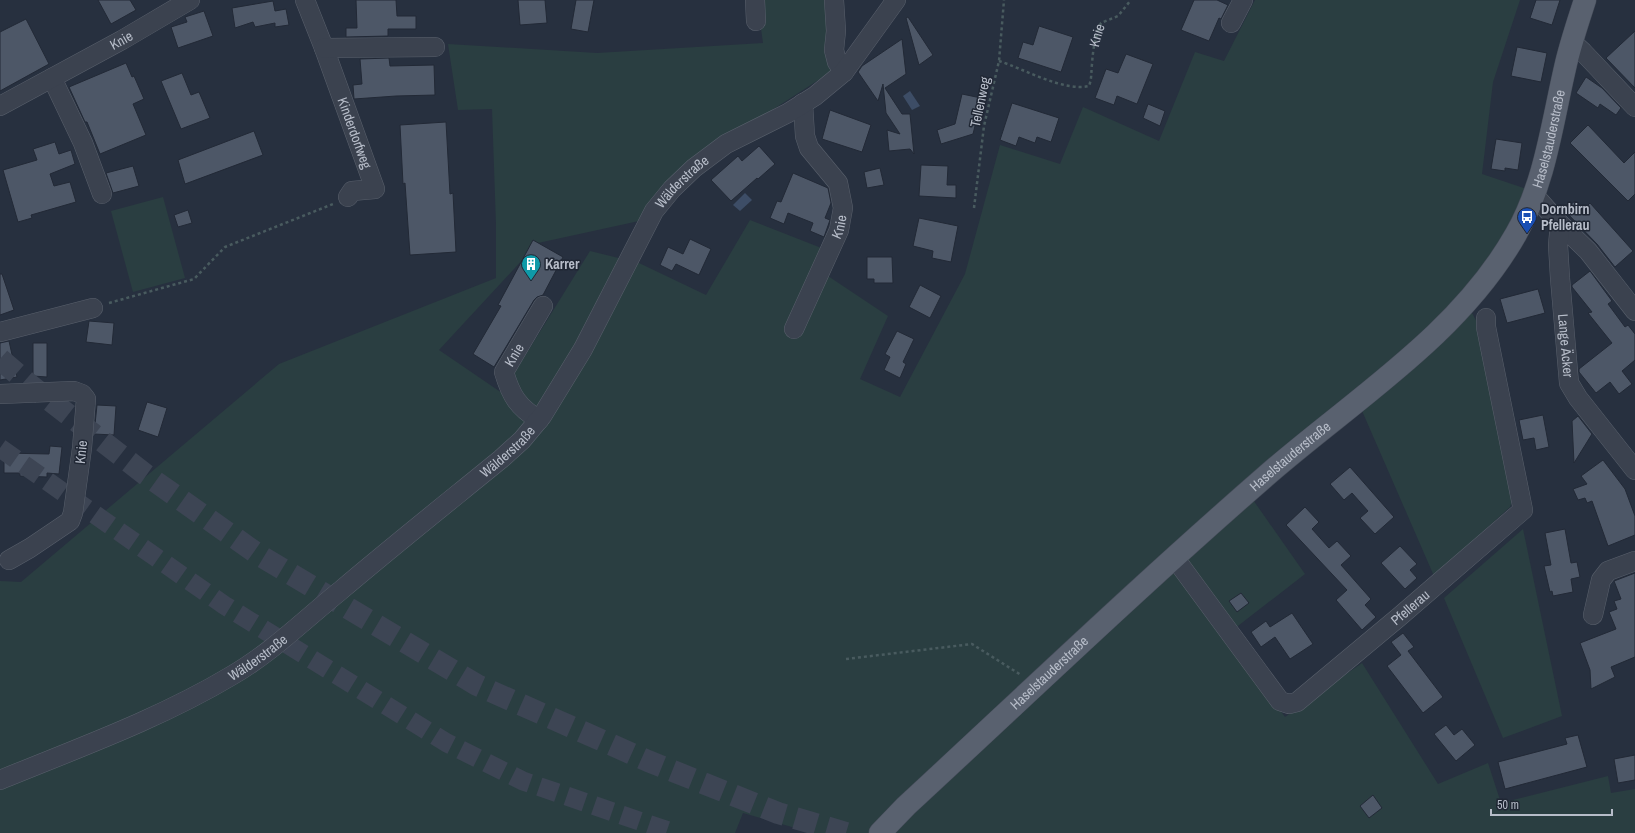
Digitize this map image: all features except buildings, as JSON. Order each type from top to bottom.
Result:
[{"type":"main road","name":"Haselstauderstraße","points":[[880,833],[906,806],[1174,557],[1271,472],[1439,330],[1470,299],[1500,260],[1517,232],[1534,196],[1550,140],[1572,42],[1586,0]]},
{"type":"street","name":"Knie","points":[[0,106],[122,40],[190,0]]},
{"type":"street","name":"Kinderdorfweg","points":[[305,0],[375,189],[352,191],[348,197]]},
{"type":"street","points":[[755,0],[756,21]]},
{"type":"street","points":[[834,0],[836,31],[834,50],[837,62],[844,72]]},
{"type":"street","name":"Wälderstraße","points":[[0,780],[138,723],[198,695],[232,676],[272,648],[501,459],[522,440],[539,420],[583,349],[654,210],[672,189],[694,168],[726,144],[788,114],[844,72],[896,0]]},
{"type":"street","points":[[1231,23],[1243,0]]},
{"type":"street","points":[[1572,42],[1635,107]]},
{"type":"street","points":[[324,48],[436,47]]},
{"type":"street","points":[[52,78],[83,144],[102,194]]},
{"type":"street","name":"Knie","points":[[794,329],[839,230],[843,208],[838,183],[809,148],[805,136],[804,103]]},
{"type":"street","points":[[1534,196],[1588,251],[1635,311]]},
{"type":"street","name":"Lange Äcker","points":[[1560,224],[1558,245],[1569,383],[1578,398],[1635,470]]},
{"type":"street","name":"Knie","points":[[539,420],[524,410],[508,385],[504,372],[543,306]]},
{"type":"street","points":[[0,332],[93,308]]},
{"type":"street","name":"Pfellerau","points":[[1174,557],[1280,701],[1289,704],[1297,702],[1399,617],[1523,510],[1486,328],[1486,318]]},
{"type":"street","name":"Knie","points":[[0,394],[74,390],[82,394],[86,399],[74,513],[70,521],[30,548],[9,560]]},
{"type":"street","points":[[1593,615],[1601,580],[1608,571],[1635,561]]},
{"type":"path","name":"Tellenweg","points":[[974,208],[984,126],[999,61],[1004,0]]},
{"type":"path","name":"Knie","points":[[999,61],[1018,67],[1056,83],[1081,88],[1089,86],[1092,78],[1091,66],[1095,38],[1101,23],[1118,16],[1131,0]]},
{"type":"path","points":[[93,308],[194,279],[225,247],[320,210],[348,197]]},
{"type":"path","points":[[846,659],[972,644],[1036,685]]},
{"type":"green space","points":[[757,0],[826,0],[834,70],[678,171],[639,221],[538,243],[439,350],[502,393],[590,251],[639,263],[706,295],[750,220],[824,249],[825,274],[888,316],[860,379],[900,397],[965,274],[1000,145],[1060,164],[1083,107],[1159,141],[1195,52],[1224,61],[1255,0],[1520,0],[1493,82],[1482,174],[1533,191],[1464,298],[1480,328],[1513,499],[1510,507],[1434,576],[1356,397],[1244,487],[1305,574],[1225,636],[1285,717],[1362,663],[1438,784],[1488,763],[1501,803],[1608,776],[1611,793],[1635,789],[1635,833],[813,833],[743,813],[735,833],[0,833],[0,581],[21,582],[279,364],[496,278],[496,225],[492,109],[458,110],[448,44],[597,53],[763,43]]},
{"type":"green space","points":[[163,197],[185,278],[133,292],[111,211]]},
{"type":"green space","points":[[1523,529],[1562,716],[1503,738],[1444,598]]},
{"type":"water","points":[[910,91],[920,106],[912,110],[903,96]]},
{"type":"water","points":[[745,193],[752,200],[740,211],[733,205]]},
{"type":"tunnel","points":[[0,359],[30,385],[146,475],[259,555],[477,685],[648,761],[778,813],[846,833]]},
{"type":"tunnel","points":[[0,448],[224,605],[447,743],[523,781],[674,833]]},
{"type":"place","name":"Dornbirn Pfellerau","points":[[1527,234]]},
{"type":"place","name":"Karrer","points":[[531,281]]}]
